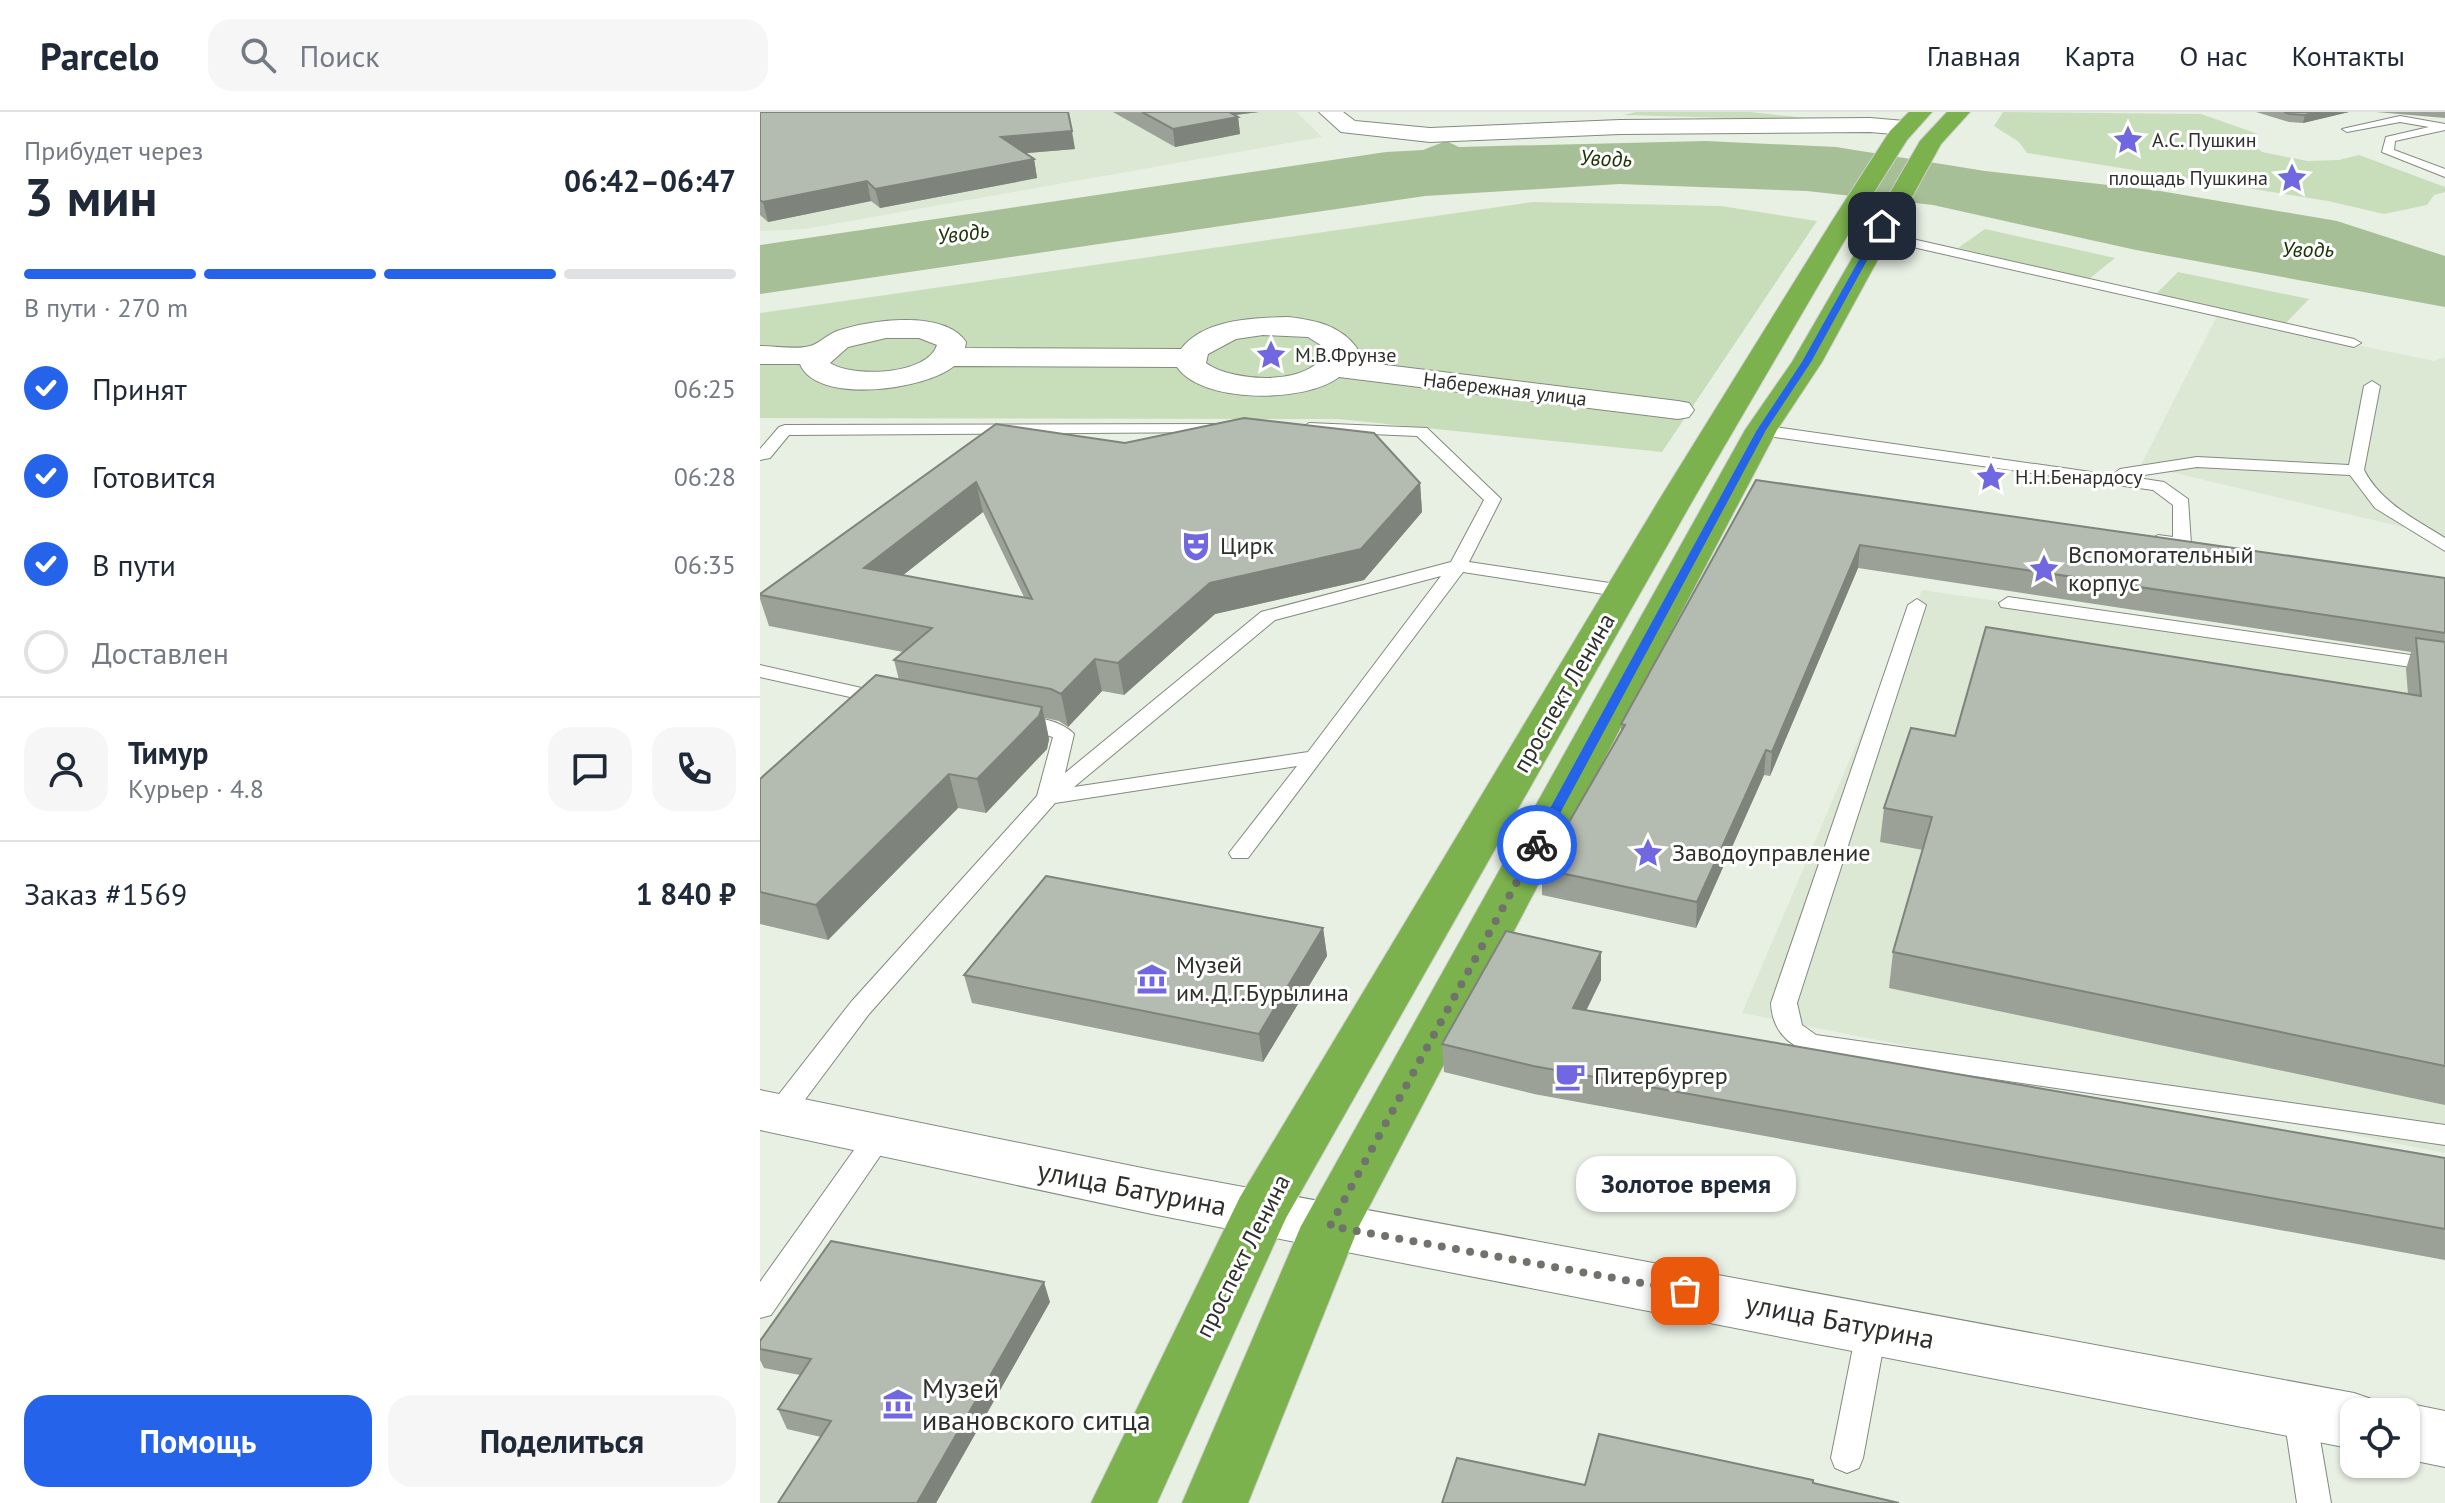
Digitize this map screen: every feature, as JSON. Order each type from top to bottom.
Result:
[{"type":"highway","name":"проспект Ленина","points":[[1124,1503],[1260,1213],[1623,591],[1868,227],[1931,141],[1959,112]]},
{"type":"highway","name":"проспект Ленина","points":[[1215,1503],[1330,1226],[1761,430],[1807,362],[1868,227],[1908,125]]},
{"type":"street","points":[[1330,112],[1349,127],[1430,135],[1597,127],[1908,125]]},
{"type":"street","points":[[1565,112],[1597,127]]},
{"type":"street","points":[[1271,326],[1303,328],[1328,335],[1342,348],[1338,362],[1304,380],[1254,387],[1206,378],[1196,372],[1190,358],[1194,351],[1211,339],[1238,330],[1271,326]]},
{"type":"street","points":[[760,364],[816,360],[830,345],[851,336],[906,329],[945,336],[952,342],[953,349],[948,357]]},
{"type":"street","points":[[760,355],[816,360],[832,377],[872,381],[917,373],[948,357],[1190,358]]},
{"type":"street","name":"Набережная улица","points":[[1338,362],[1681,404]]},
{"type":"street","name":"улица Батурина","points":[[770,1112],[1260,1213],[2326,1415]]},
{"type":"street","points":[[2420,1434],[2445,1439]]},
{"type":"lane","points":[[2347,129],[2400,119],[2445,127]]},
{"type":"lane","points":[[2445,127],[2390,139],[2388,152],[2445,173]]},
{"type":"lane","points":[[1868,227],[2354,343]]},
{"type":"lane","points":[[2372,386],[2356,470],[2361,483],[2378,500],[2445,546]]},
{"type":"lane","points":[[760,455],[764,455],[785,430],[1242,429]]},
{"type":"lane","points":[[1240,853],[1458,566],[1493,499],[1421,431],[1290,429]]},
{"type":"lane","points":[[1761,430],[2158,486],[2182,503],[2190,545],[2137,537]]},
{"type":"lane","points":[[2095,478],[2197,462],[2356,470]]},
{"type":"lane","points":[[770,1112],[1048,798],[1268,616],[1458,566],[1623,591]]},
{"type":"lane","points":[[2008,603],[2445,666]]},
{"type":"lane","points":[[1917,605],[1784,1003],[1784,1019],[1793,1034],[1810,1043],[2445,1135]]},
{"type":"lane","points":[[760,671],[866,694],[837,712]]},
{"type":"lane","points":[[992,717],[1051,728],[1064,734],[1048,798]]},
{"type":"lane","points":[[1048,798],[1315,757]]},
{"type":"lane","points":[[760,1306],[879,1136]]},
{"type":"lane","points":[[1847,1458],[1872,1327]]},
{"type":"lane","points":[[2314,1503],[2326,1415]]},
{"type":"shaded area","points":[[760,112],[1296,112],[1322,137],[805,229],[760,231]]},
{"type":"shaded area","points":[[1636,112],[1750,112],[1836,121],[1624,115]]},
{"type":"shaded area","points":[[2003,112],[2201,114],[2258,134],[2249,141],[2262,152],[2307,161],[2339,160],[2359,155],[2445,187],[2445,192],[2434,195],[2427,205],[2384,214],[2328,201],[2027,153],[2019,142],[1994,126]]},
{"type":"shaded area","points":[[1533,202],[1721,206],[1817,221],[1662,452],[1338,419],[760,418],[760,313]]},
{"type":"shaded area","points":[[1985,229],[2115,258],[2089,279],[1958,248]]},
{"type":"shaded area","points":[[2178,272],[2309,299],[2285,324],[2156,294]]},
{"type":"shaded area","points":[[2217,316],[2434,361],[2445,357],[2445,537],[2141,465]]},
{"type":"shaded area","points":[[1922,590],[2445,667],[2445,1153],[1742,1013]]},
{"type":"water","name":"Уводь","points":[[1446,141],[1459,147],[1706,141],[1836,147],[1985,171],[2160,191],[2337,221],[2445,256],[2445,307],[2136,250],[1933,205],[1807,191],[1619,184],[1425,196],[760,294],[760,245],[1386,152],[1423,150]]},
{"type":"building","points":[[760,112],[1068,112],[1072,131],[1001,137],[1034,159],[875,189],[867,181],[763,202],[760,200]]},
{"type":"building","points":[[1142,112],[1229,112],[1238,117],[1173,129]]},
{"type":"building","points":[[2284,112],[2317,112],[2305,115]]},
{"type":"building","name":"Цирк","points":[[1244,418],[1374,433],[1420,483],[1361,549],[1210,583],[1118,663],[1095,659],[1061,694],[1051,689],[894,660],[932,628],[760,595],[996,424],[1125,443]],"holes":[[[976,482],[1032,599],[864,568]]]},
{"type":"building","points":[[1756,480],[2445,578],[2445,633],[1860,545],[1772,752],[1766,750],[1697,902],[1542,869],[1625,725],[1621,724]]},
{"type":"building","points":[[1986,627],[2421,696],[2416,638],[2445,642],[2445,1066],[1893,952],[1932,817],[1884,808],[1911,728],[1955,736]]},
{"type":"building","points":[[876,675],[1042,707],[1039,716],[977,779],[949,774],[816,905],[760,892],[760,779]]},
{"type":"building","name":"Музей им.Д.Г.Бурылина","points":[[1046,876],[1323,928],[1259,1034],[964,975]]},
{"type":"building","points":[[1506,931],[1601,952],[1573,1008],[2445,1158],[2445,1229],[1533,1066],[1442,1044]]},
{"type":"building","name":"Музей ивановского ситца","points":[[831,1241],[1044,1282],[917,1503],[778,1503],[831,1421],[778,1409],[811,1359],[760,1349],[760,1341]]},
{"type":"building","points":[[1599,1434],[1813,1480],[1813,1483],[1899,1503],[1442,1503],[1457,1458],[1585,1485]]},
{"type":"way so far","points":[[1537,845],[1330,1226],[1685,1291]]},
{"type":"place","name":"А.C. Пушкин","points":[[2128,140]]},
{"type":"place","name":"площадь Пушкина","points":[[2292,178]]},
{"type":"place","name":"М.В.Фрунзе","points":[[1271,355]]},
{"type":"place","name":"Н.Н.Бенардосу","points":[[1991,477]]},
{"type":"place","name":"Цирк","points":[[1196,546]]},
{"type":"place","name":"Вспомогательный корпус","points":[[2044,569]]},
{"type":"place","name":"Заводоуправление","points":[[1648,853]]},
{"type":"place","name":"Музей им.Д.Г.Бурылина","points":[[1152,979]]},
{"type":"place","name":"Питербургер","points":[[1570,1076]]},
{"type":"place","name":"Золотое время","points":[[1685,1291]]},
{"type":"place","name":"Музей ивановского ситца","points":[[898,1404]]},
{"type":"route","points":[[1537,845],[1761,430],[1807,362],[1882,226]]}]
